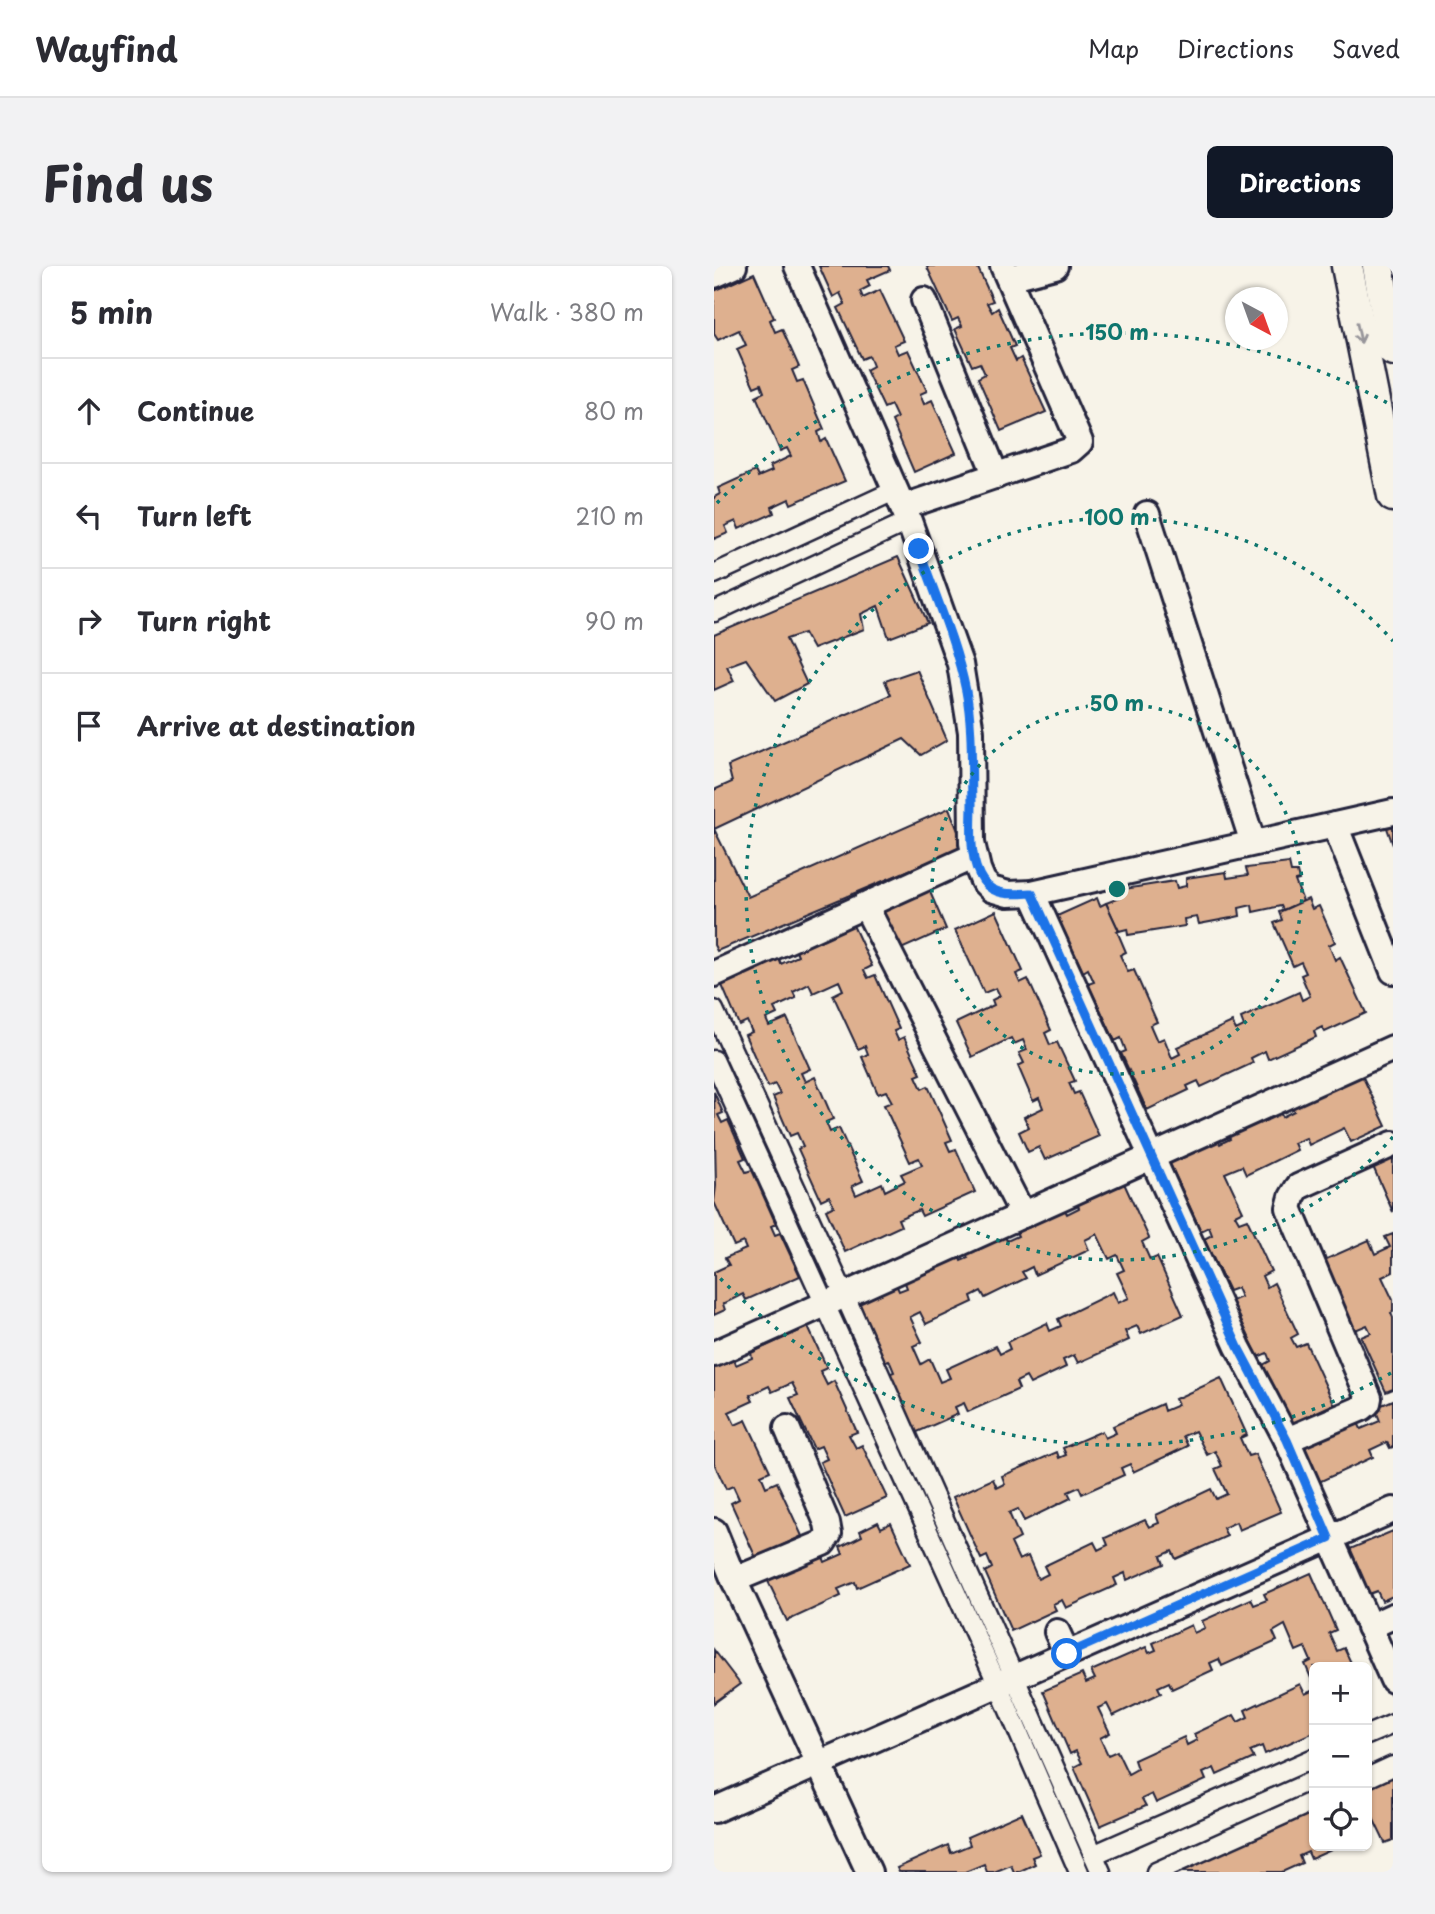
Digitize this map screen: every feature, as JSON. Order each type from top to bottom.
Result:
[{"type":"street","points":[[714,275],[734,266]]},
{"type":"street","points":[[797,266],[902,506],[960,664],[971,732],[974,856],[983,881],[991,889],[1008,894],[1032,893],[1393,812]]},
{"type":"street","points":[[714,574],[902,506],[1071,450],[1080,442],[1006,272],[1055,266]]},
{"type":"street","points":[[1346,266],[1393,496]]},
{"type":"street","points":[[1378,266],[1393,350]]},
{"type":"street","points":[[924,300],[996,476]]},
{"type":"street","points":[[714,612],[902,506]]},
{"type":"street","points":[[1147,514],[1253,843]]},
{"type":"street","points":[[1335,825],[1393,971]]},
{"type":"street","points":[[714,974],[974,856]]},
{"type":"street","points":[[1032,893],[1238,1347],[1287,1440],[1393,1680]]},
{"type":"street","points":[[865,905],[1023,1216]]},
{"type":"street","points":[[714,1010],[834,1300],[1005,1681],[1101,1872]]},
{"type":"street","points":[[714,1354],[1393,1048]]},
{"type":"street","points":[[714,1060],[834,1300]]},
{"type":"street","points":[[1287,1440],[1362,1408],[1369,1398],[1289,1208],[1292,1197],[1298,1187],[1393,1144]]},
{"type":"street","points":[[726,1575],[824,1543],[829,1534],[827,1523],[787,1428]]},
{"type":"street","points":[[714,1810],[1005,1681],[1062,1643],[1329,1538],[1393,1510]]},
{"type":"street","points":[[714,1531],[726,1575],[820,1763],[869,1872]]},
{"type":"street","points":[[1369,1627],[1393,1616]]},
{"type":"street","points":[[1005,1681],[1079,1872]]},
{"type":"street","points":[[1372,1733],[1393,1724]]},
{"type":"street","points":[[1093,1854],[1309,1760]]},
{"type":"street","points":[[1372,1776],[1393,1766]]},
{"type":"street","points":[[1156,1872],[1309,1803]]},
{"type":"building","points":[[819,266],[888,266],[890,270],[867,280],[870,286],[860,291],[863,298],[880,290],[904,341],[894,345],[898,354],[908,350],[927,391],[920,394],[924,404],[932,400],[956,453],[914,472],[892,421],[897,418],[891,405],[884,408],[866,370],[873,366],[869,356],[862,359],[838,308],[845,304],[840,293],[833,297]]},
{"type":"building","points":[[977,266],[993,301],[987,303],[992,312],[998,308],[1015,346],[1010,348],[1016,361],[1021,358],[1046,412],[1001,431],[978,378],[985,374],[980,363],[972,366],[955,329],[962,326],[958,318],[952,321],[927,267]]},
{"type":"building","points":[[754,273],[774,318],[770,320],[775,332],[782,329],[799,367],[792,370],[797,382],[803,380],[824,429],[818,432],[821,442],[826,439],[845,481],[791,504],[789,499],[772,507],[774,513],[739,529],[736,521],[725,526],[728,533],[714,539],[714,497],[720,494],[718,488],[755,471],[758,477],[772,471],[770,466],[791,456],[787,448],[780,451],[756,396],[764,392],[761,384],[754,387],[737,349],[746,345],[739,330],[718,340],[714,334],[714,291]]},
{"type":"building","points":[[898,557],[928,623],[889,638],[878,606],[861,614],[864,629],[813,649],[804,633],[786,639],[807,684],[775,701],[746,659],[727,666],[734,681],[714,690],[714,635]]},
{"type":"building","points":[[917,670],[947,740],[921,755],[904,739],[714,829],[714,790],[732,782],[728,766],[891,695],[885,681]]},
{"type":"building","points":[[949,808],[964,847],[717,951],[714,945],[714,829],[748,897]]},
{"type":"building","points":[[1393,826],[1393,845],[1387,828]]},
{"type":"building","points":[[1289,863],[1291,872],[1297,872],[1299,880],[1295,881],[1303,901],[1283,910],[1281,906],[1253,912],[1252,905],[1239,908],[1240,916],[1199,924],[1197,917],[1184,919],[1185,926],[1128,935],[1127,929],[1119,931],[1106,903],[1119,898],[1118,890],[1175,881],[1177,888],[1186,886],[1186,878],[1226,872],[1227,878],[1248,875],[1246,868]]},
{"type":"building","points":[[927,885],[946,929],[899,950],[880,906]]},
{"type":"building","points":[[1097,898],[1100,906],[1106,903],[1119,931],[1126,952],[1120,955],[1128,972],[1134,970],[1157,1022],[1150,1025],[1157,1041],[1164,1038],[1172,1058],[1180,1054],[1177,1047],[1232,1022],[1236,1030],[1244,1026],[1241,1018],[1299,992],[1302,1000],[1310,996],[1301,975],[1306,973],[1301,962],[1293,966],[1274,923],[1282,920],[1279,912],[1308,899],[1312,909],[1319,906],[1335,942],[1329,945],[1335,960],[1340,957],[1366,1013],[1325,1032],[1322,1027],[1314,1031],[1316,1037],[1268,1059],[1265,1051],[1251,1058],[1253,1063],[1201,1087],[1198,1081],[1187,1086],[1189,1090],[1147,1110],[1121,1053],[1126,1051],[1121,1038],[1115,1041],[1088,984],[1094,982],[1088,969],[1083,972],[1057,916]]},
{"type":"building","points":[[996,911],[1023,971],[1016,974],[1020,983],[1028,979],[1051,1030],[1045,1033],[1050,1045],[1057,1042],[1075,1081],[1069,1083],[1074,1094],[1079,1092],[1099,1136],[1045,1160],[1039,1147],[1028,1152],[1019,1132],[1029,1127],[1024,1117],[1043,1108],[1039,1098],[1033,1101],[1018,1066],[1024,1063],[1019,1053],[1027,1050],[1023,1040],[1014,1044],[1011,1038],[972,1057],[956,1023],[994,1005],[992,1000],[1000,996],[996,988],[984,993],[955,930]]},
{"type":"building","points":[[852,923],[872,966],[864,970],[868,978],[875,975],[899,1029],[894,1031],[898,1040],[904,1037],[921,1074],[916,1076],[922,1089],[928,1086],[952,1140],[946,1142],[950,1151],[956,1149],[975,1192],[922,1216],[919,1210],[898,1219],[901,1226],[845,1252],[826,1210],[834,1206],[829,1196],[821,1200],[798,1149],[803,1146],[797,1133],[790,1136],[773,1097],[780,1094],[775,1084],[768,1087],[745,1035],[752,1032],[747,1021],[739,1025],[721,983],[778,956],[781,964],[798,956],[795,949]],"holes":[[[839,981],[843,990],[833,995],[858,1049],[865,1046],[868,1054],[862,1057],[878,1094],[886,1091],[892,1102],[884,1105],[910,1162],[919,1158],[922,1165],[901,1174],[905,1181],[885,1191],[882,1183],[856,1195],[852,1186],[863,1181],[839,1128],[830,1132],[826,1122],[833,1119],[815,1077],[805,1082],[801,1073],[810,1069],[787,1018],[769,1026],[766,1019],[777,1014],[774,1008],[796,998],[793,992],[809,984],[813,993]]]},
{"type":"building","points":[[1361,1073],[1386,1126],[1351,1142],[1344,1128],[1309,1145],[1306,1138],[1294,1143],[1297,1150],[1246,1175],[1242,1166],[1225,1173],[1243,1211],[1235,1215],[1239,1222],[1247,1219],[1271,1271],[1262,1276],[1267,1287],[1274,1283],[1298,1334],[1291,1338],[1296,1347],[1306,1343],[1334,1404],[1291,1424],[1263,1365],[1270,1361],[1267,1353],[1258,1357],[1232,1301],[1241,1297],[1237,1288],[1229,1291],[1204,1239],[1212,1235],[1209,1227],[1201,1231],[1168,1160],[1216,1136],[1220,1144],[1230,1139],[1227,1133],[1279,1109],[1282,1117],[1294,1111],[1291,1106]]},
{"type":"building","points":[[714,1092],[723,1113],[718,1115],[722,1123],[728,1120],[745,1158],[740,1160],[746,1172],[752,1170],[776,1224],[771,1226],[775,1235],[780,1233],[800,1276],[746,1300],[743,1294],[723,1304],[725,1310],[714,1315],[714,1272],[729,1265],[725,1258],[746,1249],[743,1242],[734,1246],[714,1202]]},
{"type":"building","points":[[1393,1152],[1393,1212],[1371,1162]]},
{"type":"building","points":[[1123,1181],[1149,1238],[1142,1242],[1150,1260],[1157,1257],[1183,1315],[1141,1334],[1137,1326],[1125,1331],[1129,1340],[1078,1363],[1074,1355],[1063,1360],[1066,1367],[1030,1384],[1026,1377],[1016,1382],[1019,1389],[968,1412],[964,1403],[955,1407],[958,1414],[913,1434],[886,1375],[894,1372],[889,1360],[883,1362],[855,1300],[895,1282],[899,1291],[907,1288],[904,1280],[959,1255],[961,1261],[968,1258],[965,1252],[1004,1234],[1007,1241],[1018,1236],[1015,1230],[1064,1208],[1067,1214],[1079,1208],[1077,1202]],"holes":[[[1097,1234],[1109,1259],[1117,1255],[1124,1270],[1117,1273],[1129,1298],[1118,1303],[1113,1292],[1058,1319],[1061,1326],[1050,1331],[1047,1323],[1007,1342],[1010,1349],[1000,1354],[996,1346],[946,1369],[950,1378],[940,1382],[930,1359],[921,1364],[913,1346],[922,1342],[910,1317],[920,1312],[926,1324],[973,1302],[971,1296],[981,1291],[985,1298],[1026,1278],[1022,1272],[1032,1267],[1035,1275],[1089,1250],[1085,1240]]]},
{"type":"building","points":[[1393,1234],[1393,1272],[1382,1277],[1393,1300],[1393,1389],[1386,1392],[1361,1337],[1371,1333],[1367,1325],[1353,1331],[1322,1261],[1369,1240],[1375,1254],[1390,1247],[1385,1237]]},
{"type":"building","points":[[808,1327],[827,1368],[820,1371],[827,1385],[834,1381],[857,1432],[849,1435],[856,1448],[862,1445],[887,1498],[845,1517],[820,1462],[827,1459],[821,1446],[814,1449],[790,1398],[798,1395],[792,1383],[772,1392],[769,1386],[750,1395],[753,1401],[729,1412],[735,1425],[746,1420],[770,1471],[761,1475],[766,1487],[777,1482],[802,1536],[756,1558],[731,1503],[739,1499],[733,1486],[726,1489],[714,1463],[714,1368],[734,1359],[736,1365],[752,1358],[751,1353]]},
{"type":"building","points":[[1221,1378],[1247,1435],[1240,1438],[1248,1456],[1255,1454],[1281,1512],[1239,1530],[1236,1522],[1223,1528],[1227,1536],[1176,1559],[1172,1551],[1161,1556],[1164,1564],[1127,1580],[1125,1573],[1114,1578],[1117,1585],[1066,1608],[1062,1600],[1053,1604],[1056,1610],[1011,1631],[985,1572],[992,1568],[987,1556],[981,1559],[953,1497],[993,1479],[997,1488],[1005,1484],[1002,1476],[1057,1452],[1059,1458],[1066,1455],[1063,1448],[1102,1431],[1105,1438],[1116,1433],[1113,1426],[1162,1404],[1164,1411],[1178,1405],[1175,1399]],"holes":[[[1195,1431],[1207,1455],[1215,1451],[1222,1466],[1215,1469],[1227,1494],[1216,1499],[1211,1489],[1156,1515],[1159,1523],[1149,1527],[1145,1520],[1105,1538],[1108,1545],[1098,1550],[1094,1542],[1044,1566],[1048,1574],[1038,1579],[1028,1556],[1019,1560],[1011,1543],[1020,1538],[1009,1513],[1018,1509],[1024,1521],[1071,1498],[1068,1492],[1079,1487],[1082,1494],[1124,1475],[1121,1468],[1130,1464],[1133,1472],[1188,1446],[1183,1436]]]},
{"type":"building","points":[[1393,1400],[1393,1447],[1390,1448],[1387,1442],[1370,1450],[1373,1457],[1319,1482],[1299,1439],[1354,1414],[1361,1429],[1380,1421],[1375,1408]]},
{"type":"building","points":[[878,1522],[881,1528],[891,1523],[910,1564],[857,1588],[855,1582],[838,1589],[841,1596],[787,1621],[767,1579],[792,1561],[796,1569],[823,1557],[825,1562],[843,1554],[840,1547],[862,1536],[860,1531]]},
{"type":"building","points":[[1393,1531],[1393,1596],[1382,1601],[1377,1591],[1369,1594],[1350,1549]]},
{"type":"building","points":[[1311,1573],[1336,1630],[1329,1633],[1337,1651],[1344,1648],[1351,1662],[1309,1662],[1311,1661],[1305,1647],[1296,1651],[1285,1625],[1273,1632],[1277,1641],[1222,1666],[1219,1659],[1210,1663],[1213,1670],[1172,1689],[1169,1682],[1158,1687],[1161,1693],[1113,1716],[1107,1704],[1098,1708],[1110,1733],[1100,1738],[1108,1755],[1117,1751],[1128,1774],[1137,1769],[1134,1760],[1184,1737],[1187,1745],[1197,1740],[1194,1734],[1234,1715],[1238,1722],[1248,1717],[1245,1710],[1300,1684],[1305,1694],[1309,1692],[1309,1734],[1265,1754],[1262,1746],[1250,1751],[1254,1758],[1217,1775],[1214,1768],[1203,1773],[1206,1780],[1156,1803],[1152,1794],[1142,1799],[1146,1806],[1100,1826],[1074,1767],[1082,1763],[1076,1751],[1070,1754],[1043,1691],[1082,1674],[1086,1683],[1095,1679],[1091,1671],[1146,1647],[1149,1653],[1156,1650],[1153,1643],[1191,1625],[1194,1633],[1205,1628],[1202,1621],[1251,1599],[1254,1605],[1267,1600],[1264,1594]]},
{"type":"building","points":[[714,1650],[740,1684],[714,1703]]},
{"type":"building","points":[[1393,1769],[1393,1840],[1385,1843],[1372,1819],[1372,1779]]},
{"type":"building","points":[[1309,1806],[1309,1851],[1329,1851],[1311,1859],[1308,1852],[1299,1856],[1302,1863],[1282,1872],[1183,1872],[1180,1865],[1235,1840],[1238,1846],[1244,1843],[1241,1836],[1280,1819],[1283,1826],[1294,1821],[1291,1814]]},
{"type":"building","points":[[1022,1813],[1040,1854],[1032,1857],[1035,1864],[1018,1872],[1014,1872],[1011,1865],[987,1872],[984,1864],[965,1872],[899,1872],[897,1868],[948,1845],[951,1853],[970,1845],[967,1837]]},
{"type":"route","points":[[919,549],[960,664],[966,693],[971,732],[972,843],[978,869],[983,881],[991,889],[1008,894],[1032,893],[1238,1347],[1287,1440],[1329,1538],[1067,1654]]}]
